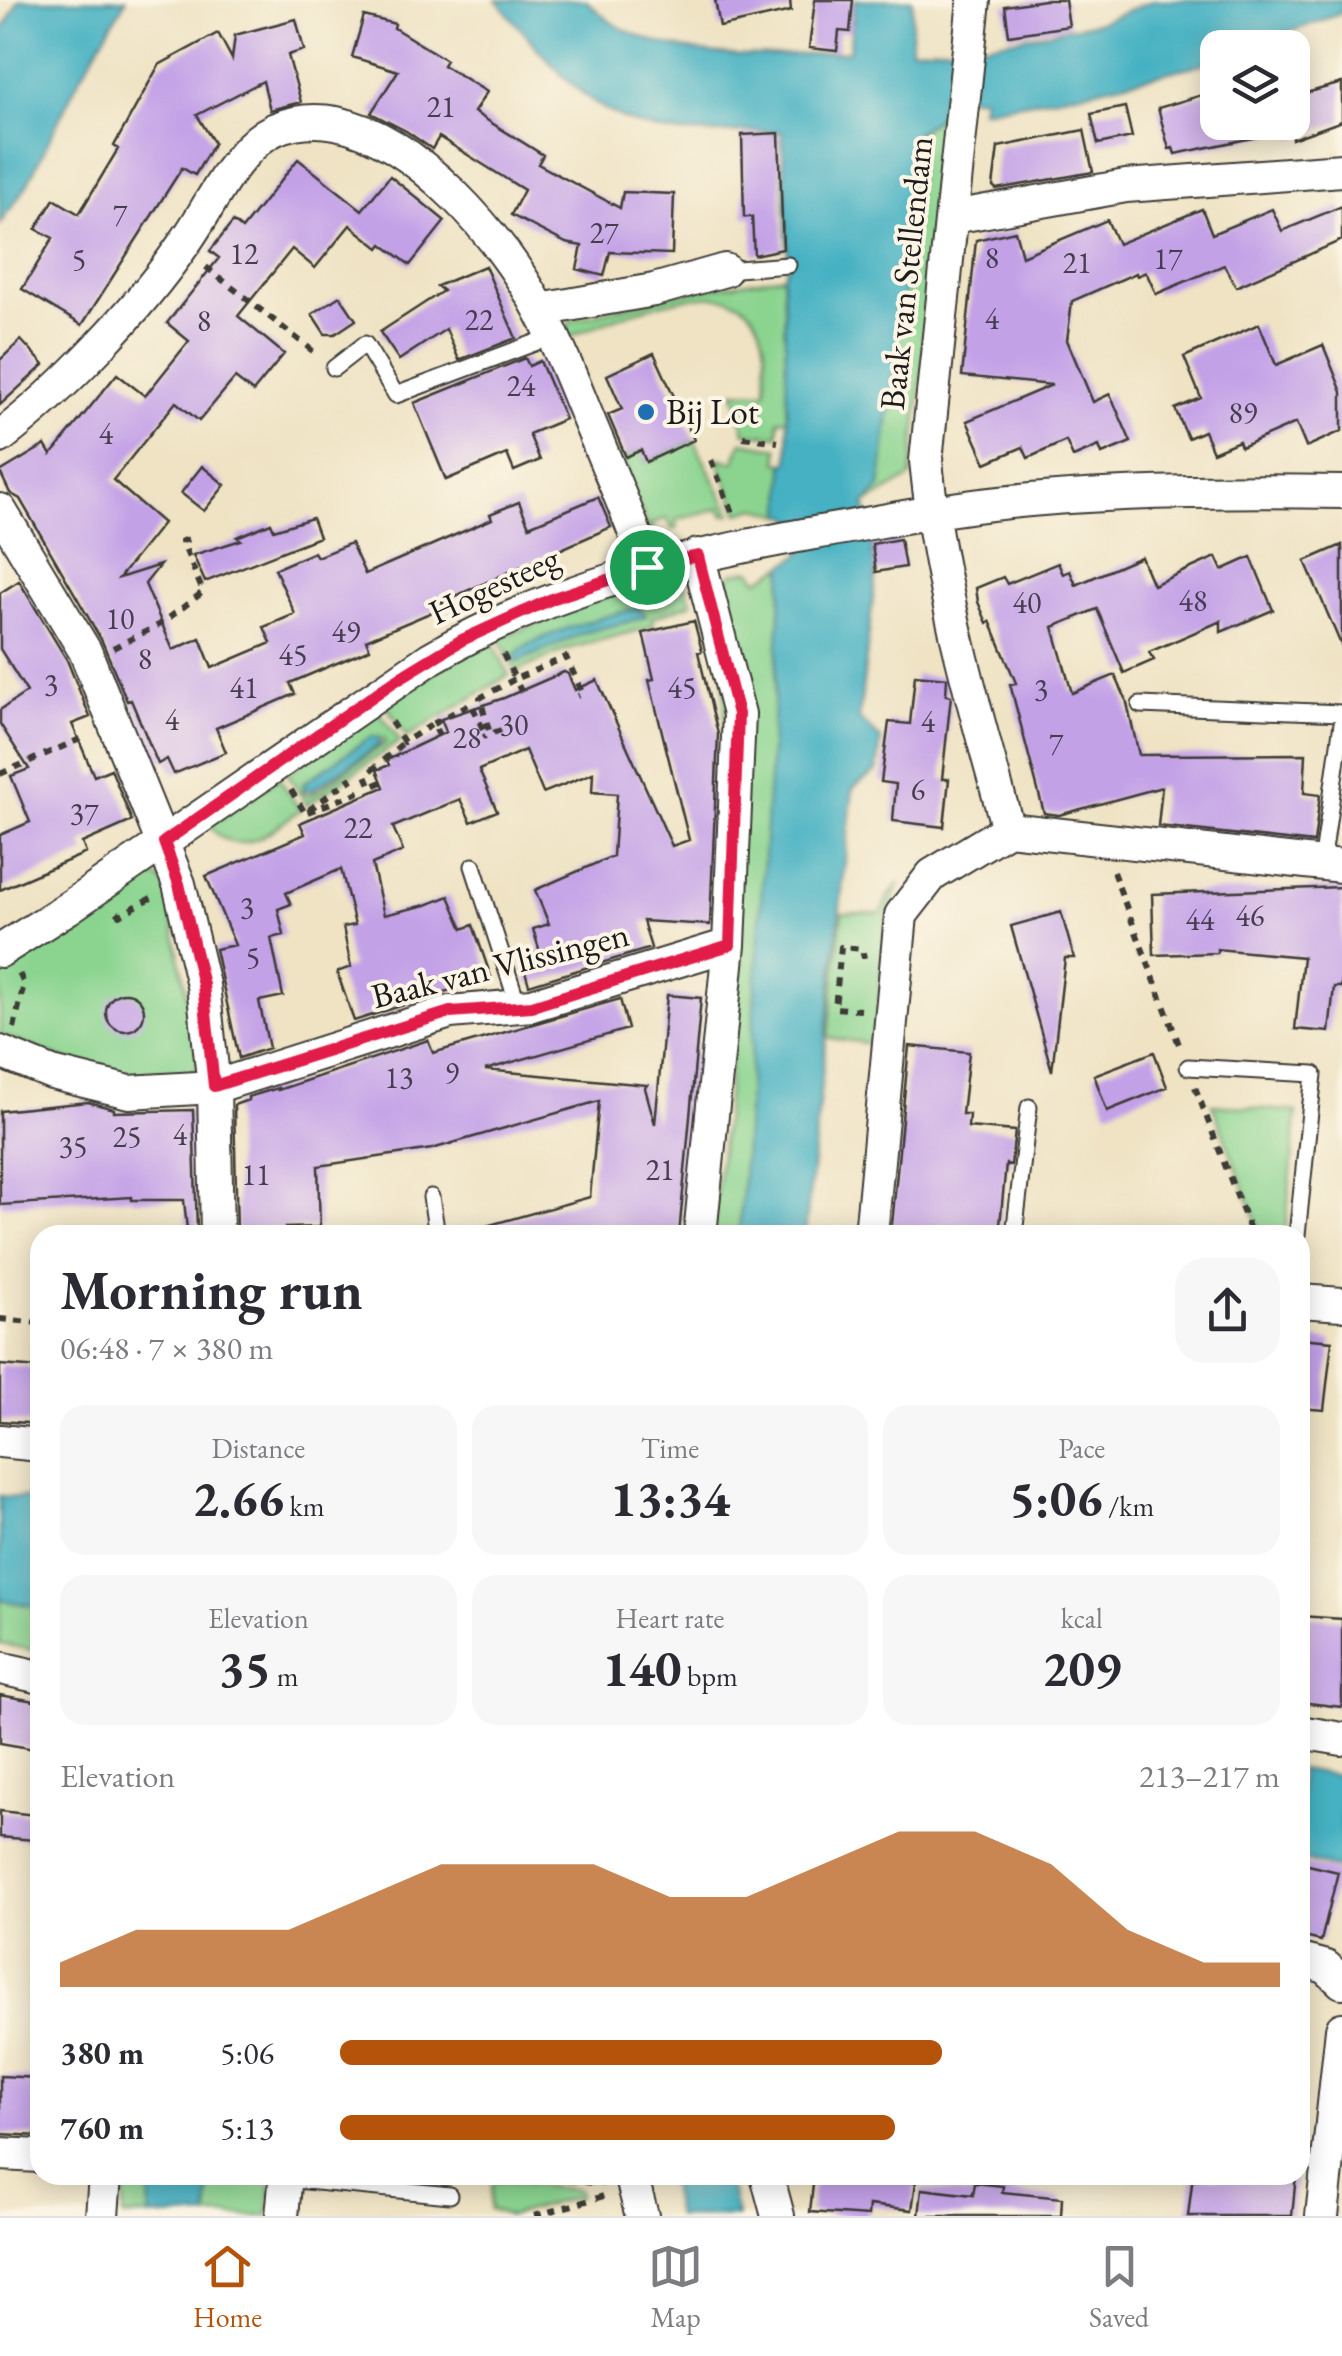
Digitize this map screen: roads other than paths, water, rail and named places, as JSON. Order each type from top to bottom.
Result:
[{"type":"street","name":"Baak van Stellendam","points":[[974,0],[926,462],[931,512],[980,726],[1008,828]]},
{"type":"street","points":[[0,437],[31,414],[95,350],[182,248],[231,168],[256,141],[271,130],[294,122],[326,121],[354,126],[386,141],[436,179],[501,250],[546,323],[647,567]]},
{"type":"street","points":[[953,218],[1126,186],[1342,170]]},
{"type":"street","points":[[546,323],[725,270]]},
{"type":"street","name":"Hogesteeg","points":[[4,949],[374,696],[489,626],[554,598],[647,567],[931,512],[1062,498],[1342,492]]},
{"type":"street","points":[[0,510],[90,660],[179,884],[203,985],[214,1086],[217,1225]]},
{"type":"street","points":[[698,556],[738,714],[730,945],[701,1225]]},
{"type":"street","points":[[872,1225],[901,915],[932,874],[1008,828],[1332,865]]},
{"type":"street","name":"Baak van Vlissingen","points":[[1,1052],[52,1072],[130,1092],[214,1086],[450,1012],[519,1008],[730,945]]},
{"type":"street","points":[[1310,1302],[1342,1304]]},
{"type":"street","points":[[0,1442],[30,1444]]},
{"type":"street","points":[[0,1668],[30,1675]]},
{"type":"street","points":[[1310,1734],[1342,1739]]},
{"type":"street","points":[[1310,1963],[1326,1967],[1342,1982]]},
{"type":"street","points":[[1322,2216],[1342,2029]]},
{"type":"street","points":[[0,2154],[30,2156]]},
{"type":"street","points":[[102,2216],[104,2185]]},
{"type":"street","points":[[282,2216],[285,2185]]},
{"type":"street","points":[[770,2185],[778,2216]]},
{"type":"lane","points":[[725,270],[788,265]]},
{"type":"lane","points":[[334,368],[365,344],[396,395],[546,323]]},
{"type":"lane","points":[[1140,705],[1342,713]]},
{"type":"lane","points":[[1332,865],[1342,722]]},
{"type":"lane","points":[[473,866],[519,1008]]},
{"type":"lane","points":[[1188,1067],[1314,1074],[1298,1225]]},
{"type":"lane","points":[[1015,1225],[1029,1107]]},
{"type":"lane","points":[[431,1197],[436,1225]]},
{"type":"lane","points":[[359,2185],[450,2195]]},
{"type":"water","points":[[19,0],[126,0],[78,81],[27,185],[0,224],[0,35]]},
{"type":"water","points":[[496,0],[586,0],[612,23],[643,37],[700,52],[760,56],[849,51],[855,0],[913,0],[911,49],[989,44],[1100,22],[1154,0],[1342,0],[1342,13],[1294,30],[1200,30],[1199,65],[1079,93],[981,110],[983,97],[951,98],[950,108],[912,136],[919,153],[918,177],[880,487],[865,504],[876,572],[859,719],[881,739],[877,771],[853,788],[806,1225],[740,1225],[783,566],[801,554],[800,521],[783,515],[784,463],[789,462],[783,276],[788,265],[782,132],[680,133],[649,128],[622,118],[575,87]]},
{"type":"water","points":[[638,608],[646,615],[643,618],[583,633],[518,662],[512,660],[549,635]]},
{"type":"water","points":[[372,736],[379,737],[380,744],[311,791],[305,790],[303,783]]},
{"type":"water","points":[[0,1496],[30,1498],[30,1605],[0,1600]]},
{"type":"water","points":[[1310,1771],[1342,1776],[1342,1870],[1310,1862]]},
{"type":"water","points":[[151,2185],[210,2185],[208,2216],[149,2216]]},
{"type":"water","points":[[670,2185],[730,2185],[737,2216],[676,2216]]},
{"type":"place","name":"Bij Lot","points":[[646,412]]}]
